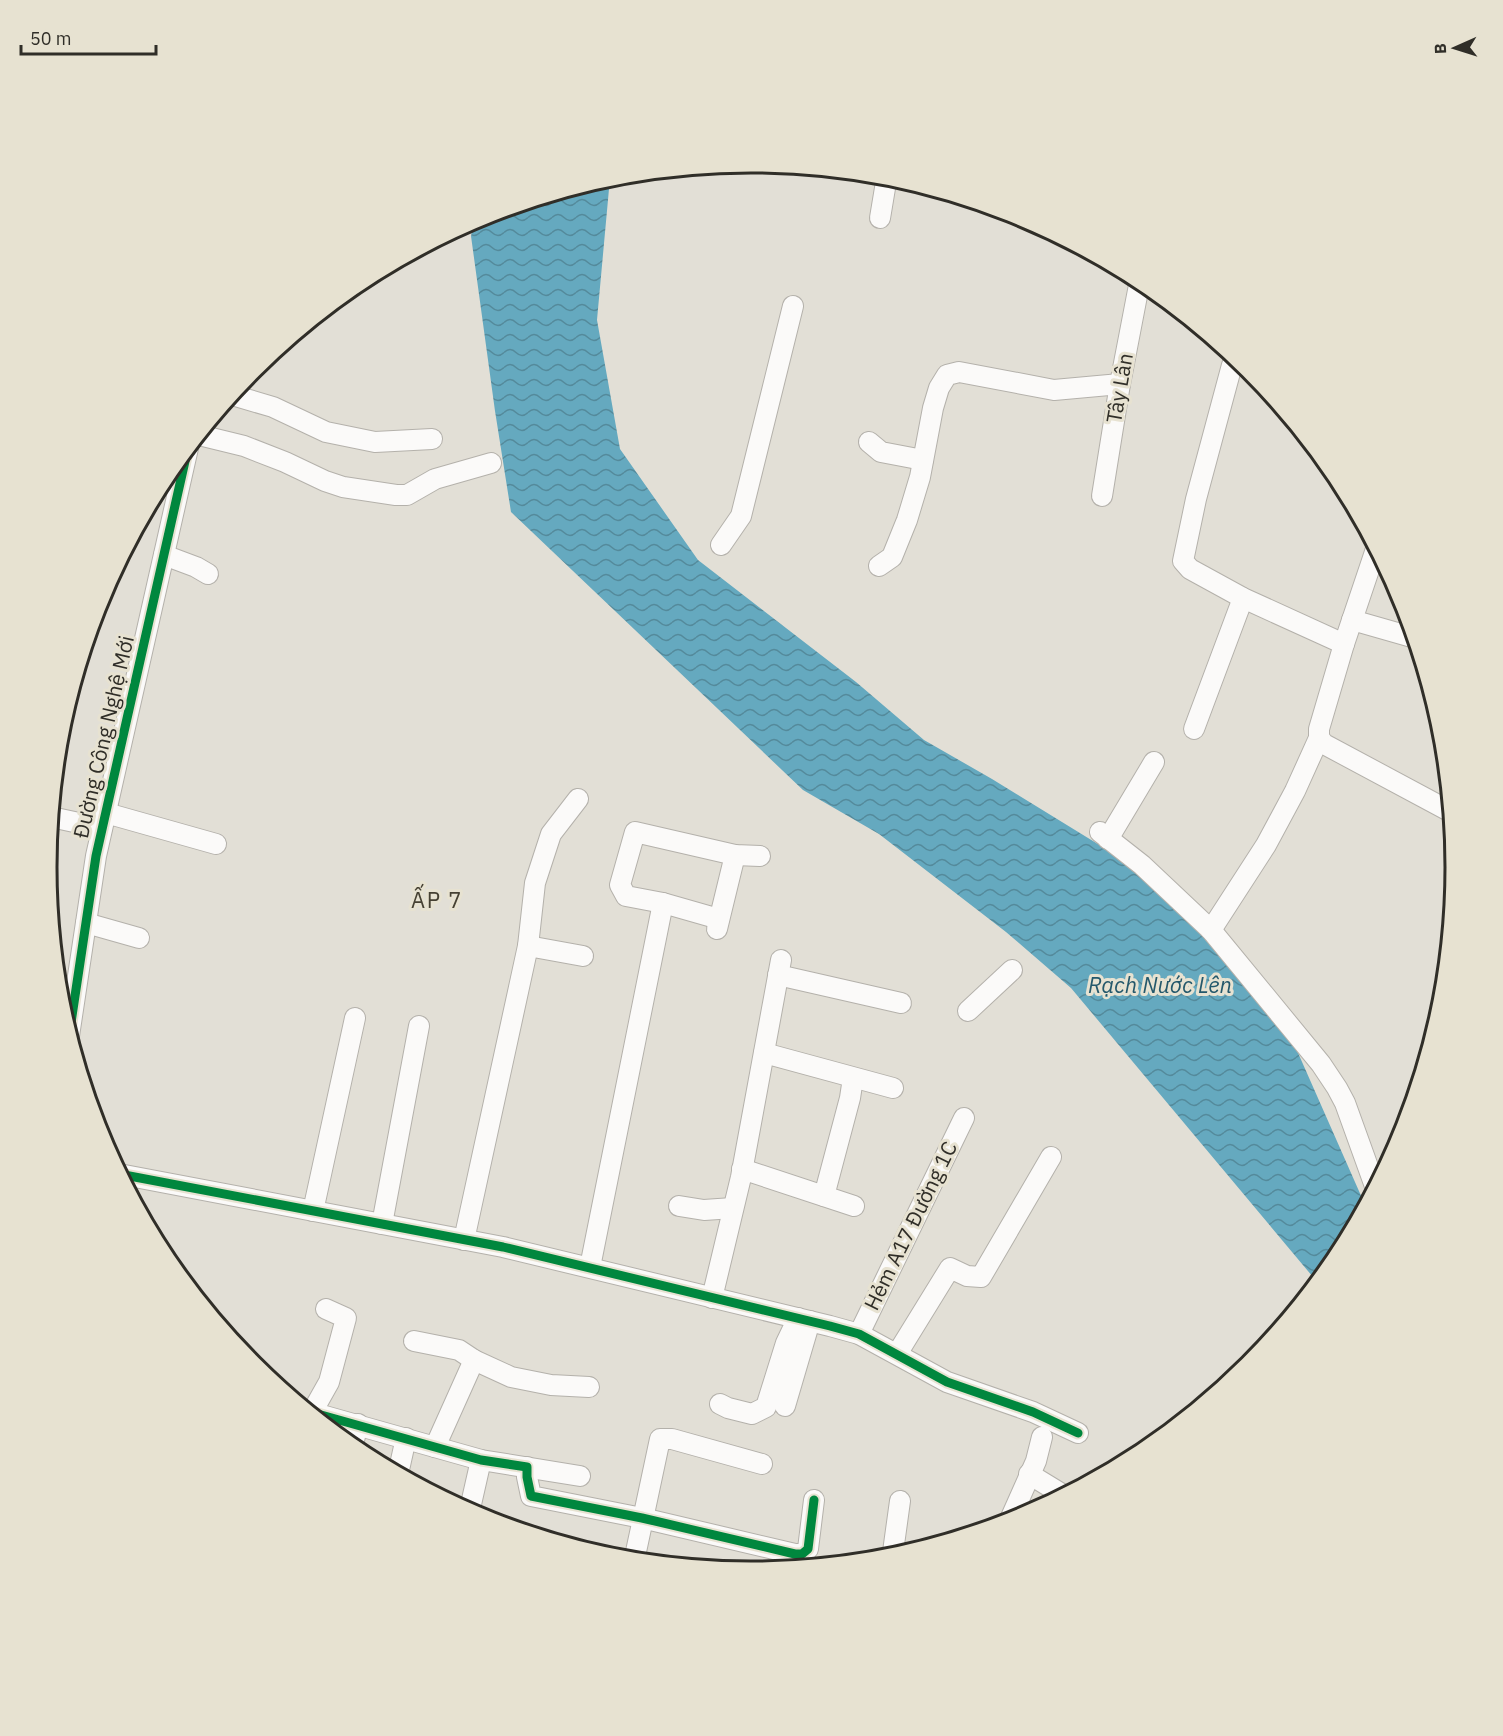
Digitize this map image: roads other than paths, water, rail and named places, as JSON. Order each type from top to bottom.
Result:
[{"type":"street","points":[[880,218],[885,187]]},
{"type":"street","name":"Tây Lân","points":[[1102,496],[1138,292]]},
{"type":"street","points":[[721,545],[741,516],[793,306]]},
{"type":"street","points":[[1235,369],[1196,499],[1183,561],[1190,569],[1243,598],[1344,644]]},
{"type":"street","points":[[879,566],[892,557],[907,520],[923,460],[933,408],[939,388],[947,375],[959,372],[1054,390],[1120,384]]},
{"type":"street","points":[[241,397],[273,406],[326,432],[375,442],[432,439]]},
{"type":"street","points":[[207,437],[244,446],[343,487],[396,495],[408,495],[435,479],[491,464]]},
{"type":"street","points":[[869,442],[881,452],[923,460]]},
{"type":"street","name":"Đường Công Nghệ Mới","points":[[72,1013],[96,856],[183,469]]},
{"type":"street","points":[[164,555],[208,574]]},
{"type":"street","points":[[1211,930],[1266,845],[1295,791],[1318,738],[1344,644],[1373,559]]},
{"type":"street","points":[[1194,729],[1243,598]]},
{"type":"street","points":[[1352,620],[1405,635]]},
{"type":"street","points":[[1318,738],[1324,744],[1365,767],[1443,808]]},
{"type":"street","points":[[1154,762],[1104,836],[1142,865],[1211,930],[1294,1030],[1337,1088],[1372,1178]]},
{"type":"street","points":[[465,1240],[528,946],[535,883],[551,834],[578,799]]},
{"type":"street","points":[[59,817],[104,820],[216,844]]},
{"type":"street","points":[[735,855],[718,924],[663,903],[626,896],[620,885],[635,832],[735,855],[760,856]]},
{"type":"street","points":[[590,1268],[663,903]]},
{"type":"street","points":[[86,923],[139,938]]},
{"type":"street","points":[[528,946],[583,956]]},
{"type":"street","points":[[712,1298],[742,1169],[780,967],[901,1003]]},
{"type":"street","points":[[968,1011],[1012,970]]},
{"type":"street","points":[[313,1211],[355,1018]]},
{"type":"street","points":[[382,1224],[419,1026]]},
{"type":"street","points":[[764,1053],[892,1088]]},
{"type":"street","points":[[824,1196],[850,1098],[853,1077]]},
{"type":"street","name":"Hẻm A17 Đường 1C","points":[[859,1334],[964,1118]]},
{"type":"street","points":[[897,1354],[950,1268],[967,1276],[981,1277],[1052,1157]]},
{"type":"street","points":[[742,1169],[854,1206]]},
{"type":"street","points":[[130,1176],[465,1240],[859,1334],[947,1382],[1012,1403],[1078,1432]]},
{"type":"street","points":[[679,1206],[704,1210],[733,1208]]},
{"type":"street","points":[[314,1407],[329,1382],[346,1318],[326,1309]]},
{"type":"street","points":[[720,1404],[752,1414],[766,1407],[786,1343],[804,1320]]},
{"type":"street","points":[[786,1406],[804,1320]]},
{"type":"street","points":[[414,1341],[459,1350],[474,1360],[511,1377],[551,1385],[589,1387]]},
{"type":"street","points":[[435,1447],[474,1360]]},
{"type":"street","points":[[326,1417],[481,1460],[580,1476]]},
{"type":"street","points":[[355,1437],[358,1424]]},
{"type":"street","points":[[1013,1511],[1036,1461],[1042,1437]]},
{"type":"street","points":[[400,1466],[406,1438]]},
{"type":"street","points":[[636,1552],[660,1439],[672,1439],[762,1464]]},
{"type":"street","points":[[471,1503],[481,1460]]},
{"type":"street","points":[[527,1467],[531,1496],[642,1518],[795,1554],[802,1554],[808,1549],[814,1500]]},
{"type":"street","points":[[1029,1474],[1058,1492]]},
{"type":"street","points":[[893,1548],[900,1501]]},
{"type":"water","name":"Rạch Nước Lên","points":[[609,189],[597,320],[620,449],[698,560],[856,682],[924,740],[1145,873],[1213,938],[1295,1046],[1362,1198],[1329,1254],[1313,1277],[1071,988],[1006,932],[879,834],[803,790],[511,512],[472,232],[528,210]]},
{"type":"district","name":"ẤP 7","points":[[437,900]]}]
